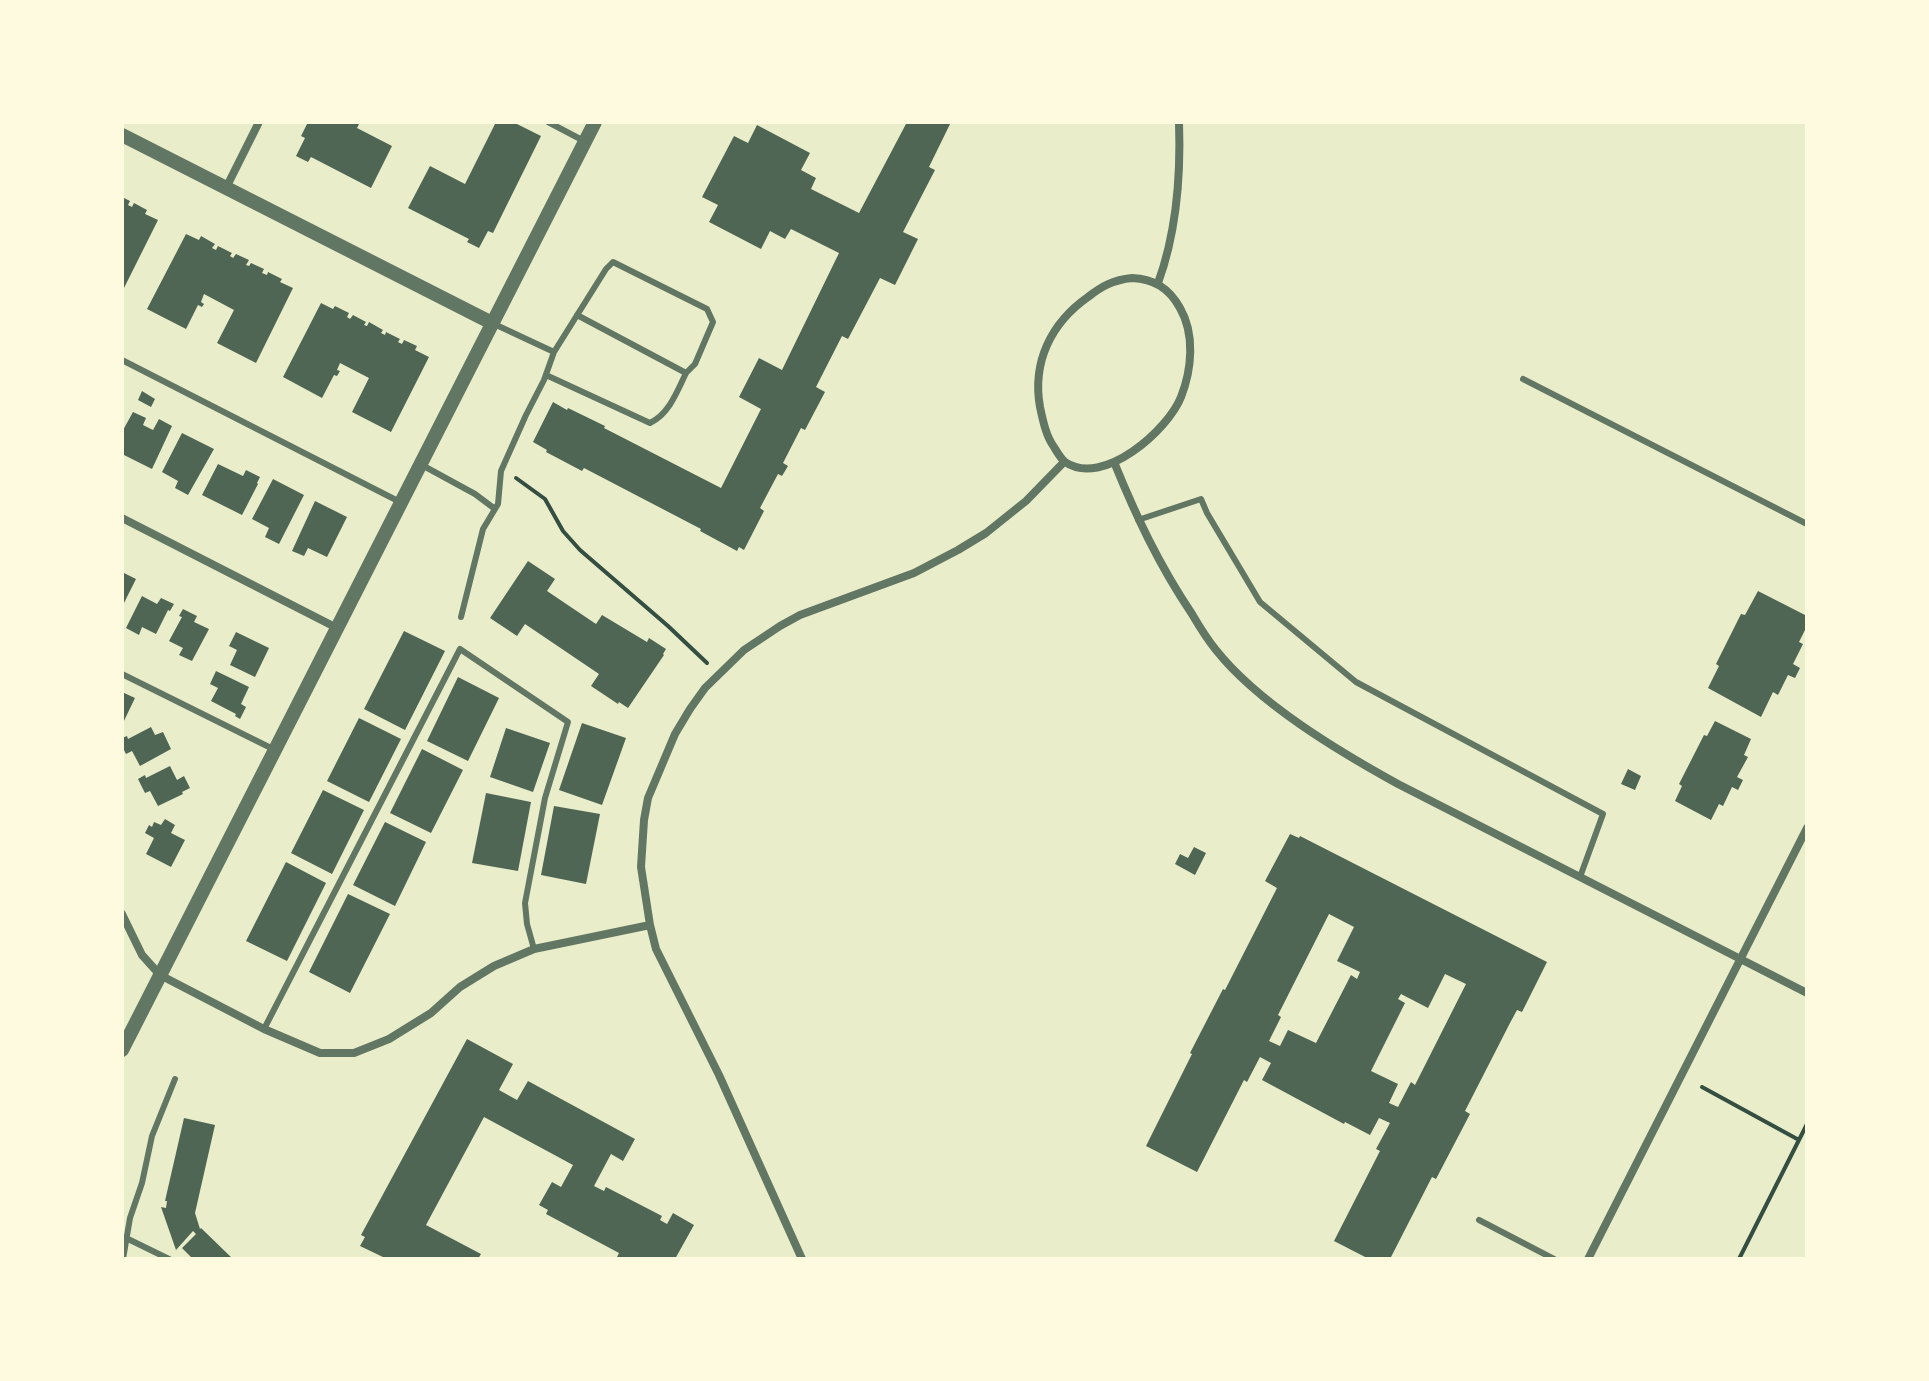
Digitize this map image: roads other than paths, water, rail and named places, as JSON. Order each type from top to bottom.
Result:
[{"type":"street","points":[[226,188],[259,122]]},
{"type":"street","points":[[122,1050],[595,122]]},
{"type":"street","points":[[1158,283],[1169,247],[1176,205],[1179,122]]},
{"type":"street","points":[[122,135],[492,323]]},
{"type":"street","points":[[1144,279],[1158,283],[1175,299],[1188,322],[1188,378],[1180,400],[1167,421],[1152,436],[1114,462],[1092,469],[1064,462],[1050,442],[1042,418],[1037,391],[1038,372],[1047,341],[1059,323],[1080,302],[1105,283],[1144,279]]},
{"type":"street","points":[[802,1259],[719,1075],[656,949],[641,867],[648,798],[675,734],[705,688],[744,650],[790,620],[914,573],[986,533],[1026,501],[1064,462]]},
{"type":"street","points":[[1114,462],[1138,520],[1175,590],[1210,643],[1270,701],[1365,766],[1807,993]]},
{"type":"street","points":[[122,518],[337,628]]},
{"type":"street","points":[[1588,1259],[1807,828]]},
{"type":"street","points":[[122,914],[142,955],[160,975],[264,1029],[320,1053],[354,1053],[389,1039],[431,1013],[460,987],[494,966],[534,949],[650,925]]},
{"type":"lane","points":[[548,122],[585,142]]},
{"type":"lane","points":[[461,617],[483,529],[498,504],[501,471],[554,352],[606,269],[613,262],[707,309],[713,322],[695,364],[686,373],[676,395],[660,418],[650,423],[546,375]]},
{"type":"lane","points":[[577,315],[686,373]]},
{"type":"lane","points":[[492,323],[554,352]]},
{"type":"lane","points":[[122,360],[401,502]]},
{"type":"lane","points":[[1523,379],[1807,524]]},
{"type":"lane","points":[[420,464],[475,494],[495,509]]},
{"type":"lane","points":[[1138,520],[1201,499],[1260,602],[1356,682],[1603,814],[1580,877]]},
{"type":"lane","points":[[264,1029],[460,649],[568,722],[545,798],[525,903],[534,949]]},
{"type":"lane","points":[[122,674],[275,750]]},
{"type":"lane","points":[[123,1259],[130,1218],[142,1183],[152,1136],[175,1079]]},
{"type":"lane","points":[[1479,1220],[1554,1259]]},
{"type":"lane","points":[[126,1238],[169,1259]]}]
